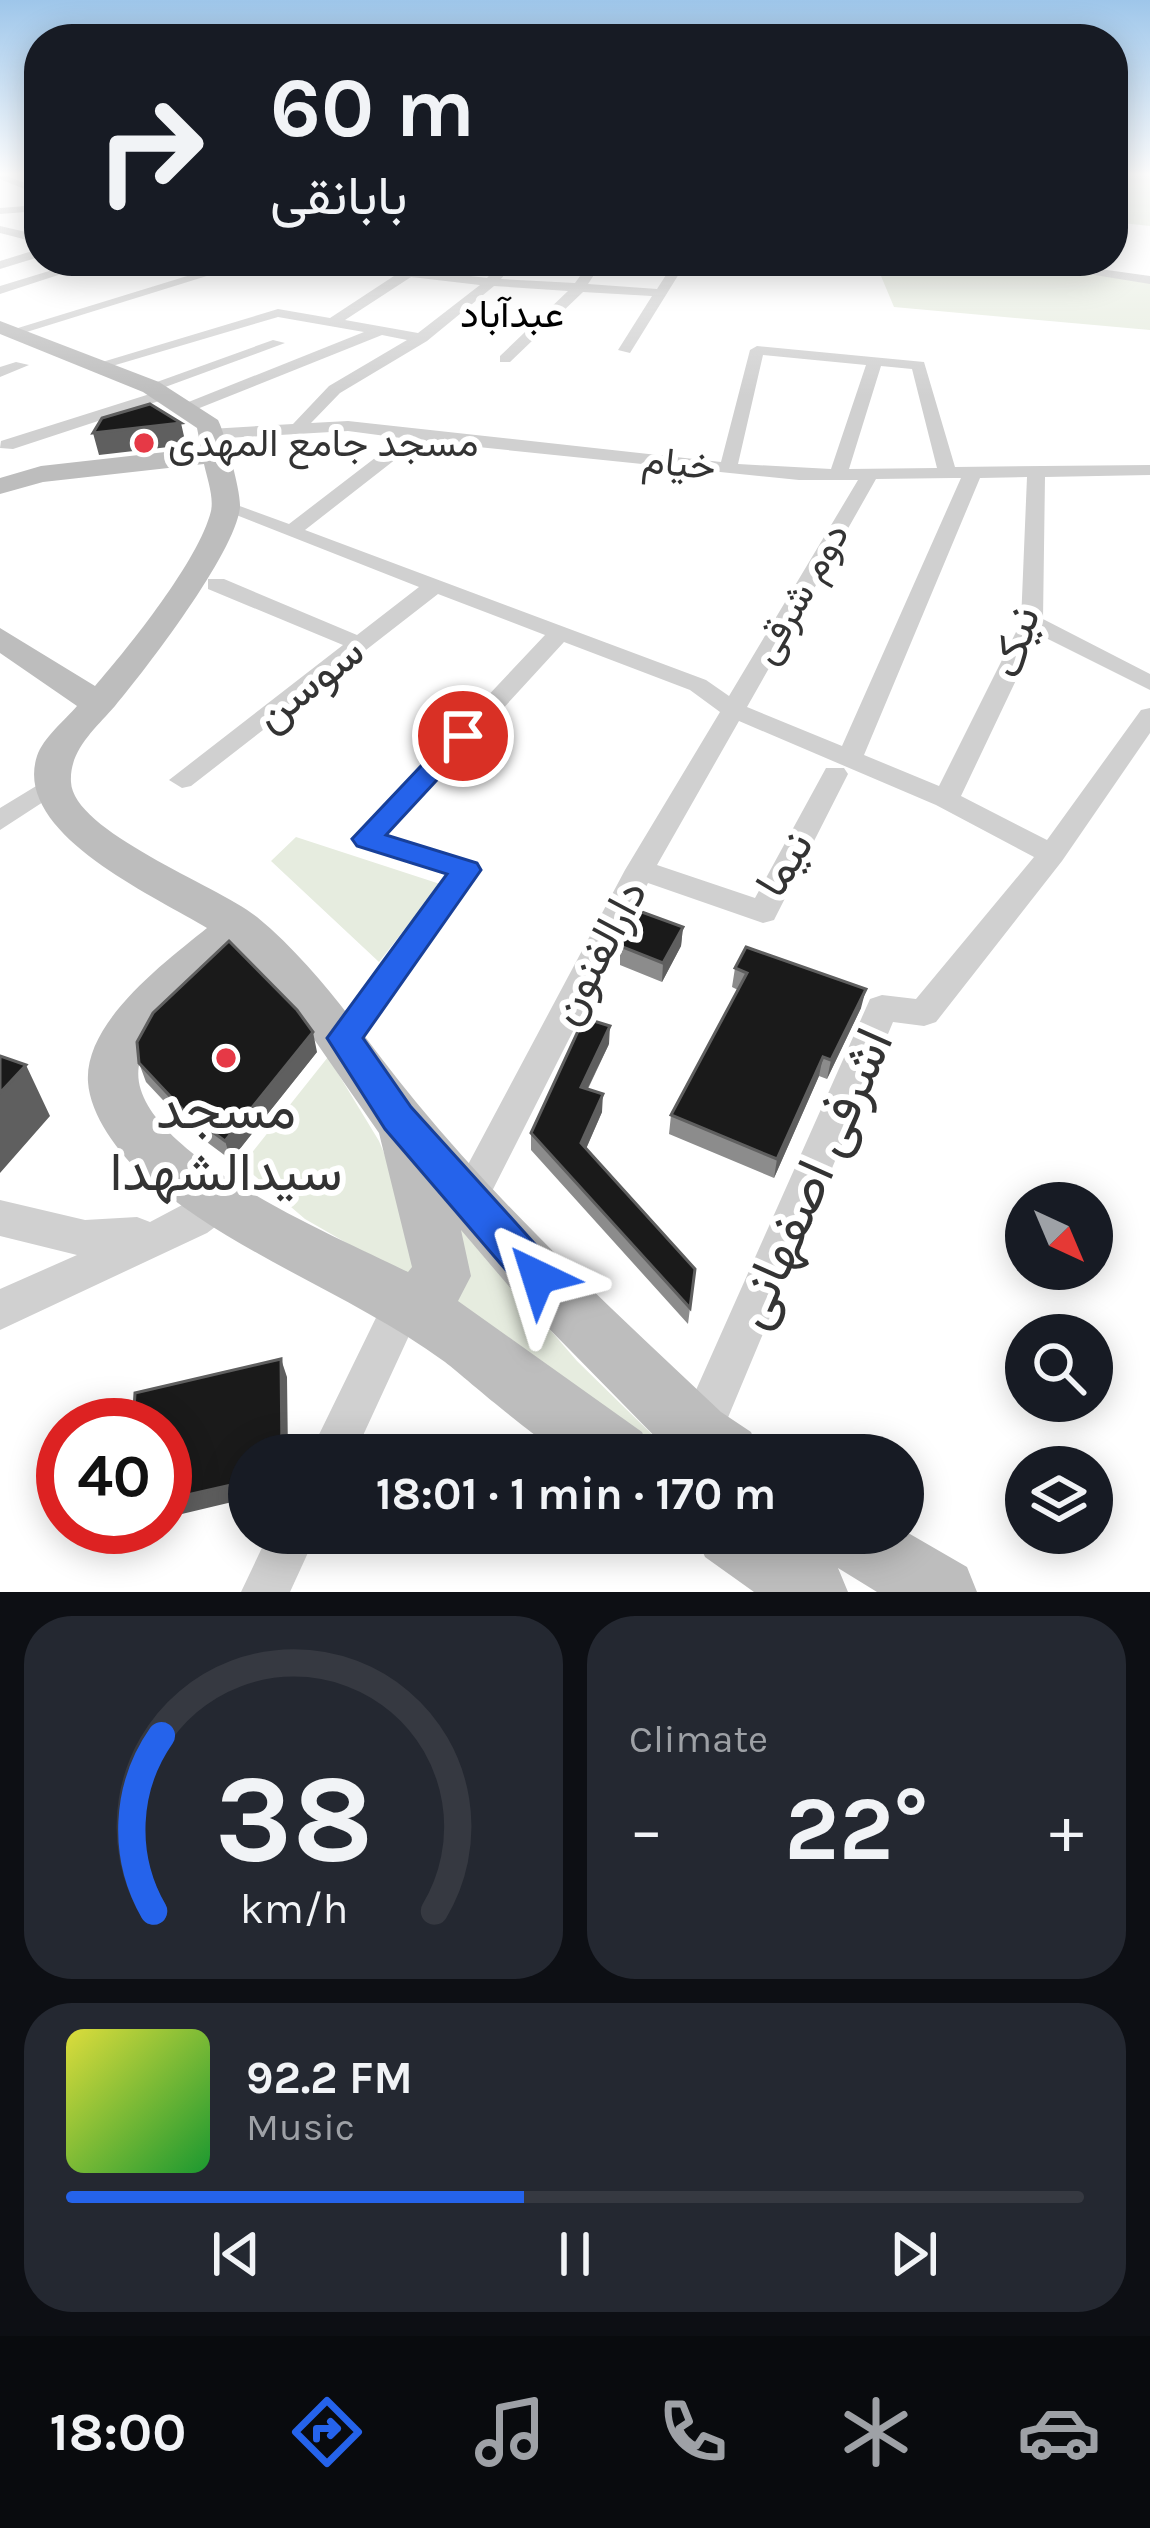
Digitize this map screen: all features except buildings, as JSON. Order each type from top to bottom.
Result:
[{"type":"street","points":[[0,290],[46,276]]},
{"type":"street","points":[[4,331],[196,276]]},
{"type":"street","points":[[332,323],[403,276]]},
{"type":"street","points":[[428,276],[661,293]]},
{"type":"street","points":[[300,426],[315,403],[347,378],[422,338],[497,276]]},
{"type":"street","points":[[505,359],[587,276]]},
{"type":"street","points":[[625,350],[671,276]]},
{"type":"street","points":[[97,366],[278,313],[422,338]]},
{"type":"street","points":[[4,331],[152,392],[203,432],[226,507],[211,544],[139,656],[56,753],[52,784],[64,813],[98,842],[238,926],[308,993],[398,1118],[469,1198],[592,1334],[701,1434]]},
{"type":"street","points":[[4,331],[152,392],[203,432]]},
{"type":"street","points":[[0,486],[203,432],[382,331]]},
{"type":"street","points":[[7,446],[278,343]]},
{"type":"street","points":[[728,468],[757,350],[920,364],[960,474],[843,766]]},
{"type":"street","points":[[838,476],[875,361]]},
{"type":"street","points":[[0,372],[21,365]]},
{"type":"street","name":"خیام","points":[[203,432],[348,426],[838,476],[1150,470]]},
{"type":"street","points":[[293,530],[417,434]]},
{"type":"street","name":"نیک","points":[[946,799],[1031,622],[1036,472]]},
{"type":"street","name":"دوم شرقی","points":[[732,709],[868,476]]},
{"type":"street","points":[[226,507],[698,685],[732,709],[843,766],[946,799],[1052,854],[1150,715]]},
{"type":"street","points":[[216,584],[359,644]]},
{"type":"street","name":"سوسن","points":[[182,780],[436,585]]},
{"type":"street","points":[[1031,622],[1150,683]]},
{"type":"street","points":[[344,1038],[466,870],[367,839],[560,633]]},
{"type":"street","points":[[0,638],[97,703]]},
{"type":"street","name":"دارالفنون","points":[[469,1198],[640,870],[732,709]]},
{"type":"street","name":"نیما","points":[[640,870],[764,912],[843,766]]},
{"type":"street","points":[[0,821],[52,784]]},
{"type":"street","name":"اشرفی اصفهانی","points":[[717,1434],[882,1008],[925,1013],[1052,854]]},
{"type":"street","points":[[238,926],[145,1011],[119,1045],[113,1086],[138,1134],[206,1212],[405,1301],[590,1434]]},
{"type":"street","points":[[341,1434],[405,1301],[426,1295],[442,1276],[437,1242],[398,1118]]},
{"type":"street","points":[[0,1218],[113,1241],[206,1212]]},
{"type":"street","points":[[0,1310],[206,1212]]},
{"type":"street","points":[[266,1592],[284,1554]]},
{"type":"street","points":[[759,1554],[813,1592]]},
{"type":"street","points":[[879,1554],[942,1592]]},
{"type":"shaded area","points":[[881,276],[1108,276],[1150,282],[1150,330],[894,307]]},
{"type":"shaded area","points":[[296,837],[440,884],[379,962],[271,861]]},
{"type":"shaded area","points":[[328,1057],[379,1141],[420,1240],[411,1280],[305,1219],[242,1165]]},
{"type":"shaded area","points":[[438,1200],[577,1361],[652,1434],[636,1434],[445,1299]]},
{"type":"place","name":"مسجد جامع المهدی","points":[[144,443]]},
{"type":"place","name":"مسجد سیدالشهدا","points":[[226,1058]]},
{"type":"district","name":"عبدآباد","points":[[512,314]]},
{"type":"route","points":[[463,736],[367,839],[466,870],[344,1038],[398,1118],[538,1277]]}]
